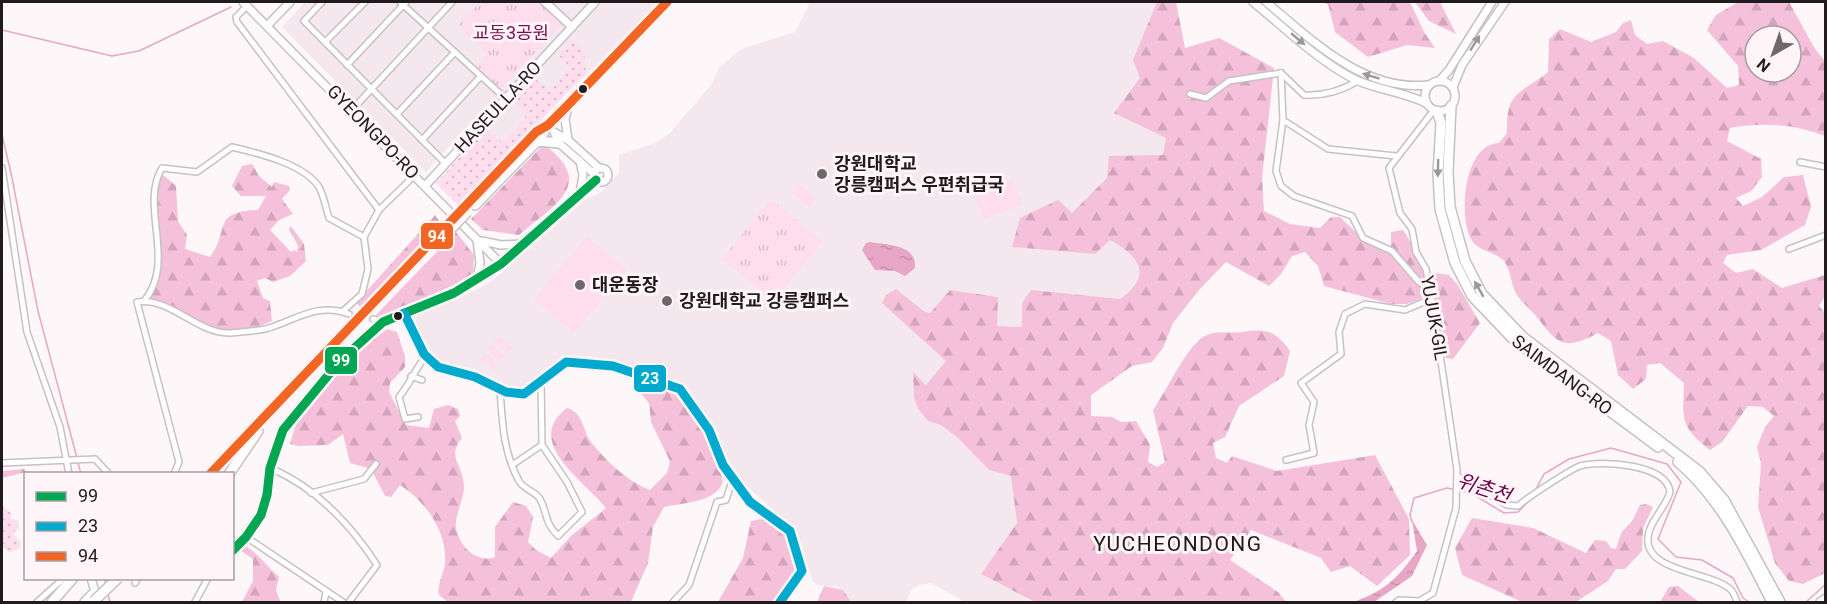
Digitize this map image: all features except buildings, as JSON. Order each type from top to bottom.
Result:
[{"type":"main road","points":[[465,210],[551,128],[568,105],[667,2]]},
{"type":"main road","name":"SAIMDANG-RO","points":[[1451,106],[1448,172],[1450,207],[1465,261],[1482,294],[1523,337],[1699,471],[1724,500],[1775,601]]},
{"type":"main road","name":"SAIMDANG-RO","points":[[1435,110],[1441,123],[1438,174],[1440,209],[1455,263],[1472,296],[1513,339],[1670,455],[1700,482],[1716,501],[1775,601]]},
{"type":"main road","points":[[219,472],[536,132],[551,128]]},
{"type":"main road","points":[[537,141],[563,141]]},
{"type":"main road","points":[[212,472],[448,228]]},
{"type":"main road","points":[[230,472],[258,431]]},
{"type":"main road","points":[[204,472],[236,446]]},
{"type":"main road","points":[[52,603],[72,580]]},
{"type":"main road","points":[[92,601],[108,580]]},
{"type":"main road","points":[[92,601],[116,580]]},
{"type":"street","points":[[268,25],[290,2]]},
{"type":"street","points":[[322,2],[304,21],[445,163]]},
{"type":"street","points":[[325,42],[365,2]]},
{"type":"street","points":[[347,65],[403,2],[505,98]]},
{"type":"street","points":[[352,110],[452,2]]},
{"type":"street","name":"HASEULLA-RO","points":[[425,186],[595,2]]},
{"type":"street","points":[[1253,2],[1319,56],[1358,81],[1426,103],[1435,110]]},
{"type":"street","points":[[1266,2],[1323,49],[1356,70],[1405,85],[1428,86],[1440,80],[1492,2]]},
{"type":"street","points":[[1283,120],[1328,149],[1396,156],[1435,110],[1451,106],[1455,96],[1453,87],[1462,65],[1504,2]]},
{"type":"street","points":[[549,3],[572,27]]},
{"type":"street","points":[[245,4],[236,17],[237,22],[379,210]]},
{"type":"street","name":"GYEONGPO-RO","points":[[245,4],[352,110],[501,264]]},
{"type":"street","points":[[397,114],[455,52]]},
{"type":"street","points":[[1281,74],[1304,95],[1319,95],[1340,90],[1358,81]]},
{"type":"street","points":[[1190,94],[1206,98],[1229,81],[1281,74]]},
{"type":"street","points":[[1281,74],[1283,120],[1276,171],[1281,186],[1294,196],[1352,216],[1363,238],[1392,251],[1419,282],[1429,289]]},
{"type":"street","points":[[422,140],[481,76]]},
{"type":"street","points":[[1440,80],[1453,87]]},
{"type":"street","points":[[1426,103],[1425,94],[1428,86]]},
{"type":"street","points":[[568,105],[564,119],[563,141],[580,161],[596,174]]},
{"type":"street","points":[[551,128],[596,174]]},
{"type":"street","points":[[144,301],[157,272],[159,244],[155,191],[162,168],[196,172],[232,147],[280,159],[314,182],[320,188],[329,218],[364,237]]},
{"type":"street","name":"YUJUK-GIL","points":[[1396,156],[1390,164],[1389,173],[1400,213],[1412,229],[1416,252],[1426,269],[1457,476],[1456,508],[1432,592],[1419,601],[1399,600],[1396,603]]},
{"type":"street","points":[[580,161],[583,175],[580,193]]},
{"type":"street","points":[[1800,162],[1826,167]]},
{"type":"street","points":[[2,168],[27,332],[60,427],[69,460],[69,472]]},
{"type":"street","points":[[234,548],[246,537],[261,515],[267,495],[270,468],[283,430],[340,361],[383,322],[454,293],[501,264],[580,193],[596,174]]},
{"type":"street","points":[[175,472],[179,462],[137,302],[150,300],[207,329],[228,333],[267,329],[314,309],[346,312],[362,294],[368,269],[364,237],[379,210],[415,175]]},
{"type":"street","points":[[1789,249],[1826,235]]},
{"type":"street","points":[[477,279],[480,263],[476,237],[501,245],[523,244]]},
{"type":"street","points":[[1286,460],[1314,453],[1309,425],[1314,402],[1301,383],[1341,354],[1339,332],[1344,314],[1365,304],[1405,310],[1431,299]]},
{"type":"street","points":[[404,313],[426,356],[438,367],[475,377],[500,389],[524,394],[566,362],[613,366],[680,389],[709,430],[723,465],[750,502],[790,531],[802,571],[780,603]]},
{"type":"street","points":[[374,319],[383,322]]},
{"type":"street","points":[[418,417],[405,419],[399,398],[411,376],[426,356]]},
{"type":"street","points":[[411,376],[422,380]]},
{"type":"street","points":[[500,389],[503,436],[512,465],[520,483],[539,498],[547,525],[558,536],[582,512],[567,482],[542,445],[542,382]]},
{"type":"street","points":[[512,465],[542,445]]},
{"type":"street","points":[[2,463],[95,459],[107,472]]},
{"type":"street","points":[[311,493],[364,479],[376,464]]},
{"type":"street","points":[[1457,476],[1507,505],[1518,506],[1529,495],[1542,491],[1580,466],[1636,467],[1660,474],[1667,481],[1670,492],[1648,534],[1648,545],[1652,555],[1680,570],[1710,578],[1732,591],[1737,603]]},
{"type":"street","points":[[270,468],[294,479],[347,525],[377,565],[350,603]]},
{"type":"street","points":[[674,603],[689,585],[717,502],[726,500],[733,478]]},
{"type":"street","points":[[246,537],[343,603]]},
{"type":"street","points":[[37,603],[63,580]]},
{"type":"street","points":[[92,580],[92,601]]},
{"type":"street","points":[[195,603],[207,580]]},
{"type":"street","points":[[324,603],[326,592]]},
{"type":"street","points":[[1820,603],[1826,598]]},
{"type":"shaded area","points":[[305,2],[658,2],[586,75],[501,151],[473,120],[426,172],[282,27]]},
{"type":"shaded area","name":"강원대학교 강릉캠퍼스","points":[[810,2],[1176,2],[1190,94],[1124,247],[1138,260],[1140,275],[1135,289],[1120,299],[1022,303],[1023,327],[996,326],[998,297],[950,290],[930,313],[925,312],[896,289],[946,362],[926,385],[913,373],[914,398],[918,409],[928,421],[941,425],[958,438],[989,470],[1011,476],[1017,523],[981,574],[1034,602],[965,602],[931,583],[919,585],[911,590],[906,602],[852,602],[837,586],[819,586],[813,582],[797,532],[728,469],[718,434],[705,413],[682,385],[616,361],[588,356],[563,360],[521,389],[510,387],[481,374],[452,368],[437,361],[428,353],[410,318],[468,294],[492,281],[585,200],[601,192],[619,173],[619,155],[655,143],[669,134],[711,85],[719,68],[741,49],[795,32]]},
{"type":"green space","name":"교동3공원","points":[[480,2],[539,2],[562,24],[501,89],[477,66],[487,54],[458,26]]},
{"type":"green space","points":[[1157,2],[1176,2],[1185,48],[1219,38],[1274,68],[1262,178],[1264,211],[1290,224],[1320,228],[1331,217],[1340,217],[1362,238],[1391,246],[1391,232],[1403,230],[1429,272],[1449,275],[1457,284],[1480,323],[1453,359],[1446,358],[1434,294],[1407,304],[1391,304],[1324,286],[1318,266],[1305,252],[1292,256],[1281,274],[1269,286],[1226,262],[1199,290],[1173,323],[1163,348],[1152,362],[1132,366],[1091,395],[1091,416],[1112,417],[1121,422],[1136,421],[1150,445],[1148,462],[1157,467],[1165,462],[1153,410],[1193,347],[1200,339],[1216,333],[1265,331],[1271,333],[1280,339],[1290,351],[1284,376],[1239,406],[1225,437],[1213,443],[1216,458],[1227,463],[1232,456],[1277,471],[1375,455],[1409,519],[1410,555],[1377,586],[1350,566],[1331,572],[1321,558],[1251,530],[1230,560],[1278,592],[1286,602],[1035,602],[981,574],[1017,523],[1011,476],[989,470],[958,438],[941,425],[928,421],[918,409],[914,398],[913,372],[926,385],[946,361],[882,303],[886,295],[896,289],[925,312],[930,313],[950,290],[998,297],[997,326],[1022,327],[1022,303],[1031,290],[1120,299],[1137,282],[1139,267],[1135,260],[1110,240],[1095,254],[1012,247],[1020,218],[1058,200],[1072,213],[1107,178],[1109,156],[1163,155],[1166,138],[1114,113],[1140,78],[1133,60]]},
{"type":"green space","points":[[1322,2],[1410,2],[1424,32],[1435,48],[1407,45],[1368,57],[1335,32],[1328,4]]},
{"type":"green space","points":[[1415,2],[1440,2],[1456,34],[1429,21]]},
{"type":"green space","points":[[1738,2],[1789,2],[1801,24],[1743,24],[1743,84],[1803,84],[1803,27],[1815,49],[1825,61],[1825,136],[1778,125],[1754,125],[1730,128],[1727,141],[1761,159],[1762,177],[1751,191],[1736,198],[1743,206],[1762,197],[1784,177],[1803,175],[1811,207],[1805,225],[1761,250],[1727,255],[1723,263],[1736,273],[1753,269],[1782,288],[1825,275],[1825,296],[1819,306],[1826,314],[1825,573],[1803,584],[1789,581],[1775,563],[1758,507],[1761,463],[1757,447],[1765,427],[1774,416],[1763,407],[1748,406],[1722,442],[1710,450],[1693,434],[1685,421],[1684,383],[1660,363],[1647,365],[1646,379],[1633,389],[1618,375],[1611,341],[1598,333],[1577,342],[1562,342],[1556,339],[1517,295],[1504,261],[1474,243],[1467,228],[1465,198],[1471,167],[1487,146],[1499,143],[1507,133],[1509,109],[1516,95],[1548,72],[1549,39],[1560,29],[1591,42],[1616,32],[1623,23],[1631,20],[1635,35],[1647,44],[1663,41],[1694,58],[1727,88],[1739,85],[1738,66],[1707,30],[1716,15]]},
{"type":"green space","points":[[530,14],[542,25],[521,48],[509,37]]},
{"type":"green space","points":[[573,39],[584,52],[586,73],[459,206],[436,183],[486,129],[503,143],[526,117],[514,101],[534,78],[550,91],[570,68],[558,54]]},
{"type":"green space","points":[[546,146],[561,160],[568,172],[569,184],[564,194],[519,235],[483,230],[471,219],[541,147]]},
{"type":"green space","points":[[252,164],[259,176],[272,187],[274,182],[289,186],[290,190],[282,199],[293,214],[279,220],[270,230],[291,252],[294,250],[297,252],[298,246],[289,229],[291,226],[304,244],[306,261],[290,276],[273,282],[265,278],[257,281],[263,298],[270,301],[272,321],[254,328],[223,330],[195,321],[150,298],[160,261],[156,183],[161,173],[176,186],[178,221],[187,235],[185,249],[210,257],[227,219],[243,211],[258,210],[266,196],[241,196],[232,186],[242,166]]},
{"type":"green space","points":[[1012,180],[1023,204],[984,219],[974,196]]},
{"type":"green space","points":[[800,185],[816,199],[809,207],[792,193]]},
{"type":"green space","points":[[775,202],[822,242],[773,301],[722,259],[768,203]]},
{"type":"green space","points":[[435,215],[442,225],[363,309],[356,303]]},
{"type":"green space","points":[[456,232],[474,255],[473,276],[383,318],[374,317]]},
{"type":"green space","name":"대운동장","points":[[587,236],[627,270],[574,333],[534,299]]},
{"type":"green space","points":[[387,329],[397,332],[405,356],[405,367],[390,383],[389,392],[406,425],[429,428],[434,409],[448,405],[458,409],[460,416],[455,421],[462,438],[455,450],[455,456],[464,486],[456,530],[462,544],[474,555],[488,559],[495,557],[495,527],[513,502],[526,506],[533,517],[528,542],[536,550],[551,558],[571,536],[606,508],[562,461],[554,447],[551,434],[555,421],[567,408],[573,410],[580,418],[588,437],[597,449],[610,463],[633,481],[650,490],[667,473],[670,461],[651,422],[649,403],[636,388],[634,379],[668,389],[684,400],[699,423],[719,465],[722,484],[712,495],[704,499],[664,507],[653,527],[648,563],[631,602],[448,602],[439,595],[445,563],[442,540],[433,518],[418,500],[400,485],[391,497],[385,496],[371,469],[350,463],[343,434],[328,445],[290,444],[300,410],[332,375],[344,368],[360,350]]},
{"type":"green space","points":[[499,336],[513,347],[507,353],[494,342]]},
{"type":"green space","points":[[492,344],[505,356],[500,362],[487,350]]},
{"type":"green space","points":[[485,353],[498,364],[493,370],[479,359]]},
{"type":"green space","points":[[24,469],[26,472],[2,478],[2,471]]},
{"type":"green space","points":[[1646,504],[1653,507],[1643,528],[1642,551],[1625,569],[1616,569],[1608,581],[1576,602],[1522,602],[1462,575],[1455,548],[1472,518],[1533,528],[1586,553],[1595,540],[1606,541],[1611,548],[1616,549],[1621,533],[1632,521],[1640,505]]},
{"type":"green space","points":[[2,506],[12,514],[10,518],[18,521],[20,530],[16,529],[13,535],[21,542],[20,548],[10,552],[2,547]]},
{"type":"green space","points":[[762,519],[777,528],[789,542],[795,558],[792,576],[772,602],[718,602],[743,558],[751,521]]},
{"type":"green space","points":[[244,545],[279,577],[276,590],[280,601],[284,602],[242,602],[253,581],[253,559],[240,550]]},
{"type":"green space","points":[[824,586],[843,590],[851,602],[817,602]]},
{"type":"green space","points":[[1678,586],[1699,602],[1660,602],[1669,587]]},
{"type":"water","points":[[866,243],[892,245],[906,250],[914,260],[915,268],[905,276],[895,271],[875,270],[862,250]]},
{"type":"water","points":[[1412,520],[1427,545],[1412,576],[1374,602],[1354,602],[1383,588],[1403,569],[1417,551]]},
{"type":"waterway","points":[[2,30],[112,56],[139,51],[231,7]]},
{"type":"waterway","points":[[2,135],[38,311],[77,458]]},
{"type":"waterway","name":"위촌천","points":[[1536,489],[1544,474],[1569,459],[1611,448],[1667,464],[1681,482],[1658,539],[1676,557],[1702,560],[1733,578],[1743,598],[1749,602]]},
{"type":"waterway","points":[[78,463],[80,472]]},
{"type":"waterway","name":"위촌천","points":[[1412,522],[1410,515],[1414,498],[1447,488],[1471,493],[1504,513],[1518,512],[1531,499]]},
{"type":"waterway","points":[[105,580],[106,584]]},
{"type":"waterway","name":"위촌천","points":[[1806,602],[1826,584]]},
{"type":"waterway","points":[[108,595],[110,602]]},
{"type":"transit line","name":"94","points":[[212,472],[536,132],[548,125],[667,2]]},
{"type":"transit line","name":"99","points":[[234,549],[246,537],[261,515],[267,495],[270,468],[283,430],[340,361],[383,322],[454,293],[501,264],[596,180]]},
{"type":"transit line","name":"23","points":[[404,313],[424,354],[438,367],[475,377],[506,392],[524,394],[566,362],[613,366],[680,389],[709,430],[723,465],[750,502],[790,531],[802,571],[780,602]]},
{"type":"place","name":"강원대학교 강릉캠퍼스 우편취급국","points":[[822,174]]},
{"type":"place","name":"대운동장","points":[[580,285]]},
{"type":"place","name":"강원대학교 강릉캠퍼스","points":[[667,301]]},
{"type":"district","name":"YUCHEONDONG","points":[[1178,544]]}]
